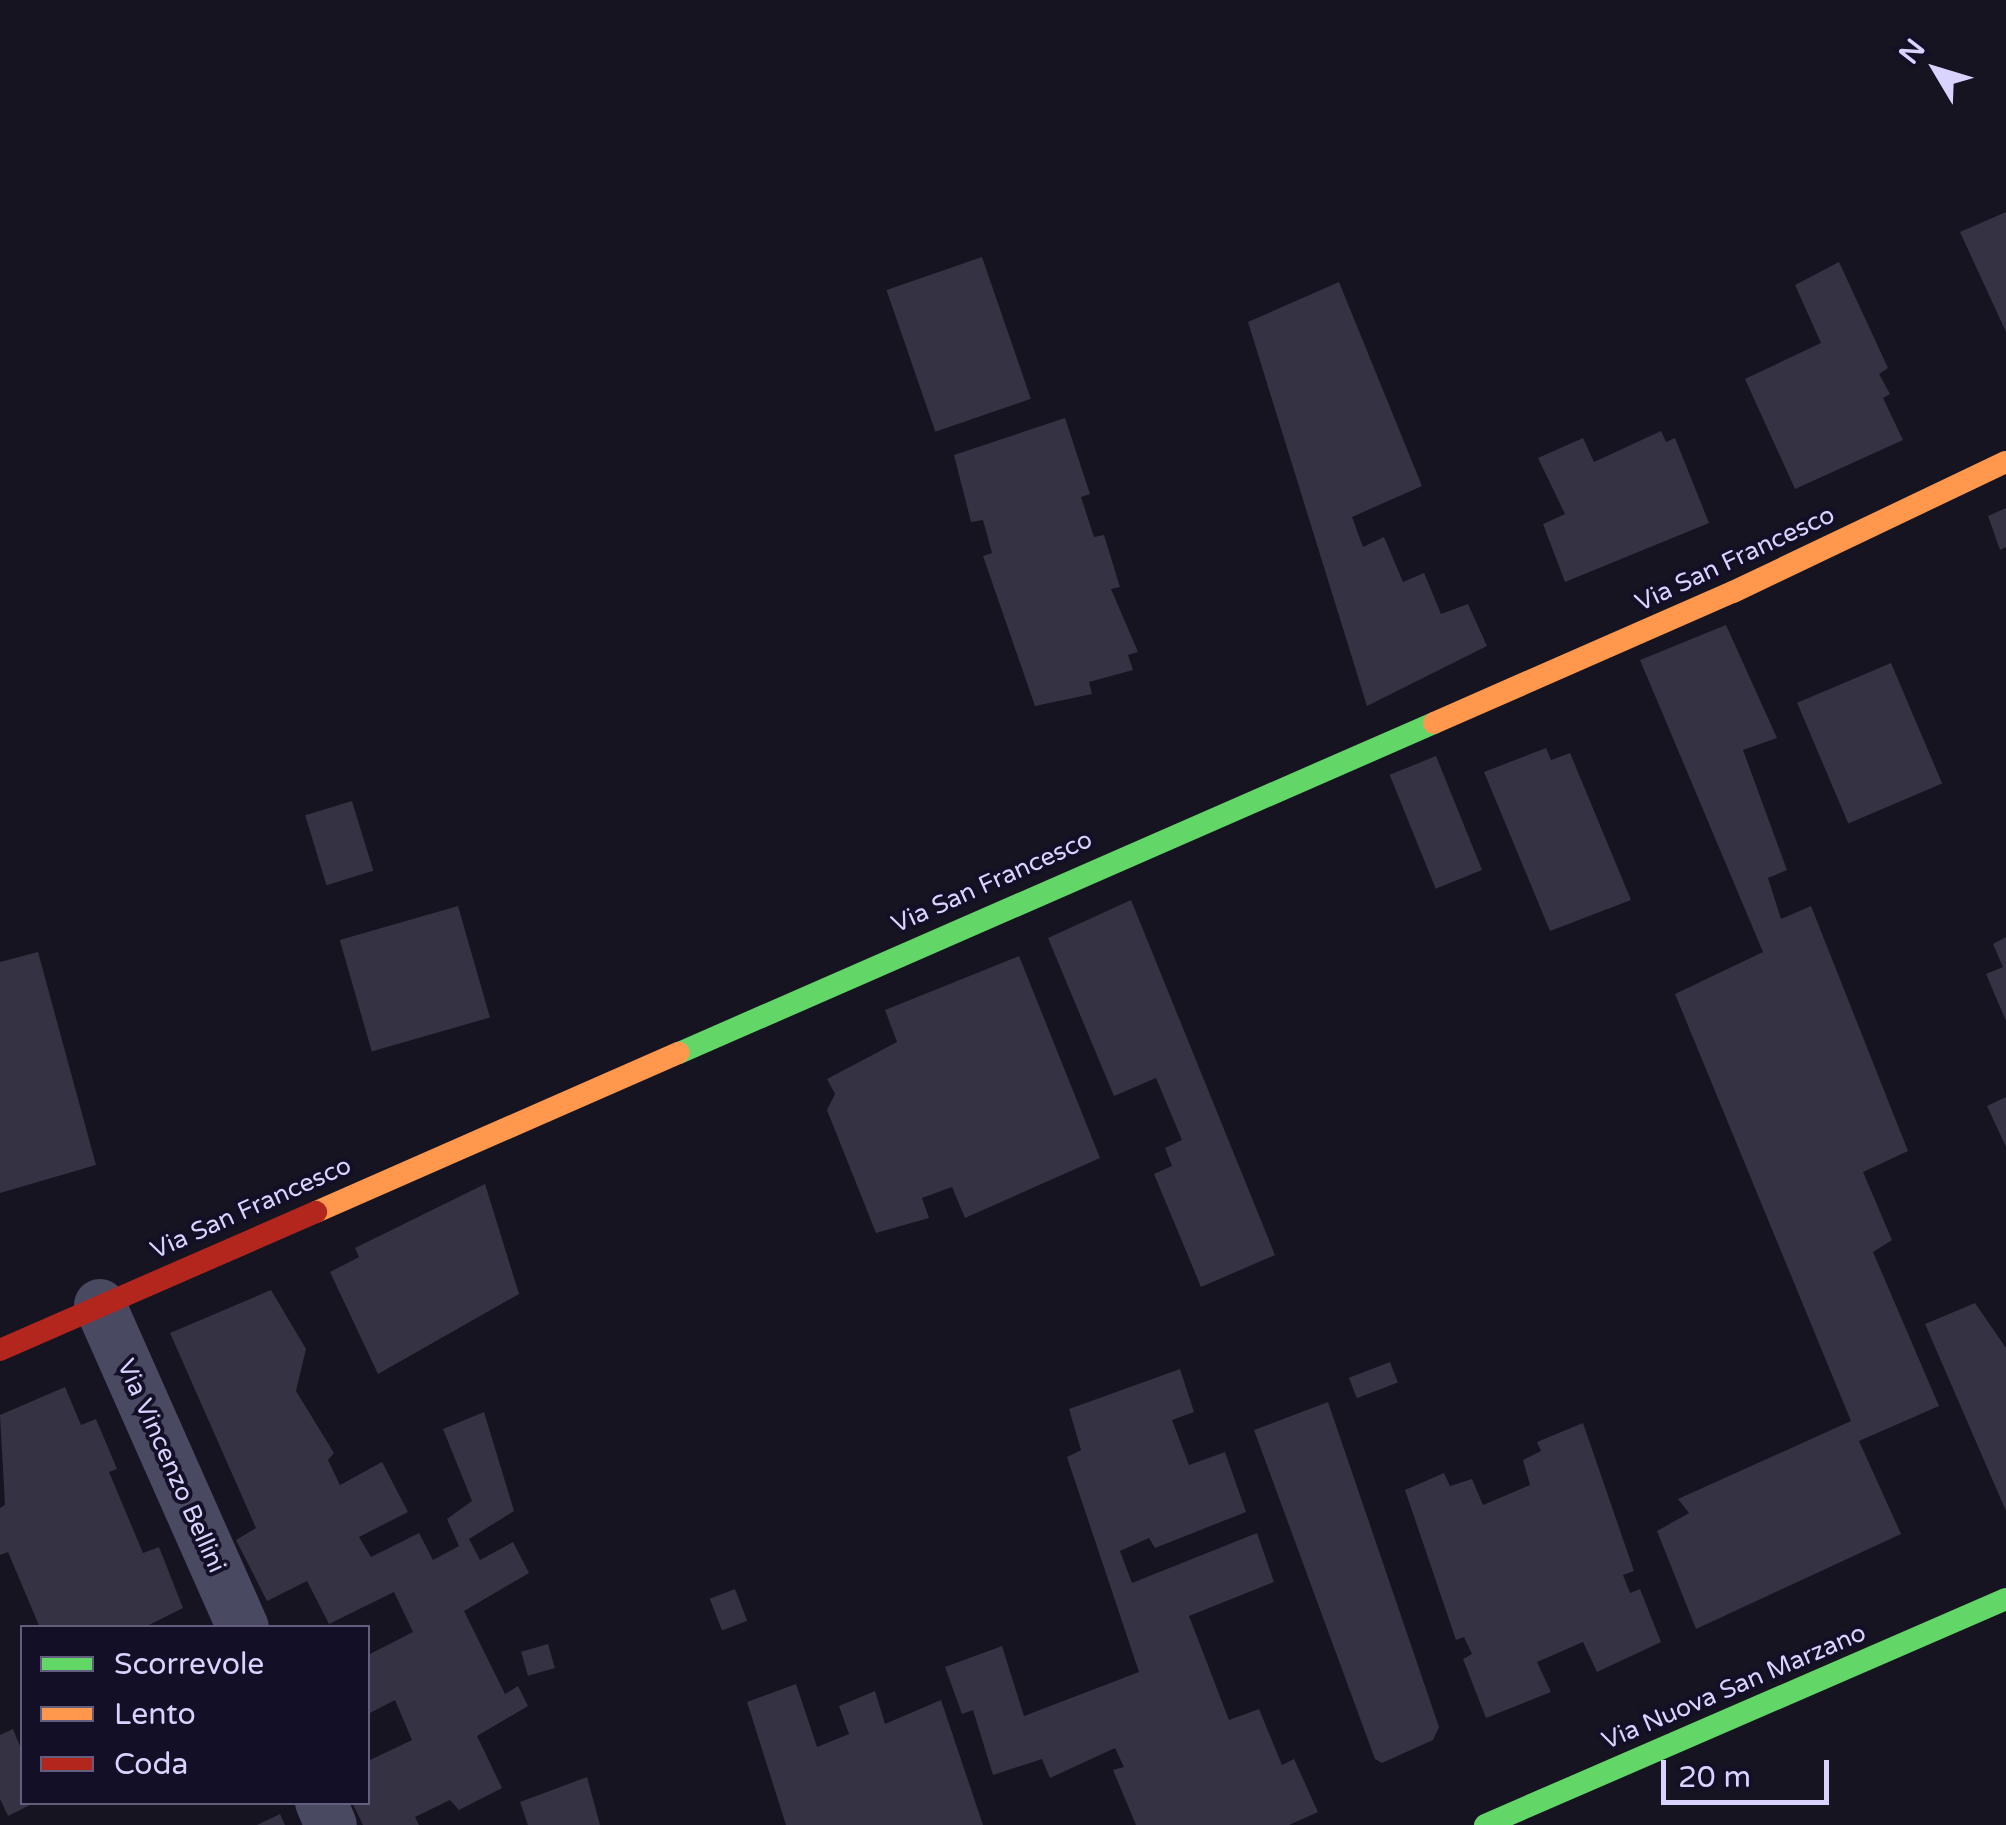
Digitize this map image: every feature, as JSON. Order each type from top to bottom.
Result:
[{"type":"street","name":"Via San Francesco","points":[[0,1350],[1734,592],[2006,462]]},
{"type":"street","name":"Via Vincenzo Bellini","points":[[100,1305],[241,1625]]},
{"type":"street","name":"Via Nuova San Marzano","points":[[1484,1825],[2006,1599]]},
{"type":"building","points":[[2006,212],[2006,332],[1960,232]]},
{"type":"building","points":[[982,257],[1031,399],[935,432],[887,290]]},
{"type":"building","points":[[1839,262],[1888,368],[1879,374],[1890,394],[1883,398],[1903,440],[1795,489],[1745,379],[1821,343],[1795,285]]},
{"type":"building","points":[[1339,282],[1422,486],[1352,517],[1363,547],[1384,537],[1403,582],[1424,573],[1441,614],[1468,604],[1487,646],[1367,706],[1248,322]]},
{"type":"building","points":[[1065,418],[1090,494],[1081,497],[1094,537],[1104,535],[1120,587],[1111,589],[1138,652],[1128,655],[1133,670],[1089,682],[1092,694],[1035,706],[983,556],[992,553],[983,520],[971,522],[954,455]]},
{"type":"building","points":[[1661,431],[1666,442],[1675,438],[1709,523],[1565,582],[1543,524],[1565,514],[1538,458],[1583,438],[1594,462]]},
{"type":"building","points":[[2006,508],[2006,547],[2000,550],[1988,516]]},
{"type":"building","points":[[1726,625],[1777,738],[1743,750],[1787,870],[1768,878],[1781,919],[1811,906],[1908,1151],[1863,1172],[1892,1240],[1873,1252],[1939,1406],[1859,1441],[1901,1534],[1696,1629],[1657,1531],[1689,1513],[1678,1499],[1851,1421],[1675,994],[1763,952],[1640,660]]},
{"type":"building","points":[[1891,663],[1942,784],[1848,823],[1797,703]]},
{"type":"building","points":[[1546,748],[1551,760],[1570,753],[1631,900],[1550,931],[1484,772]]},
{"type":"building","points":[[1436,756],[1482,870],[1436,889],[1390,775]]},
{"type":"building","points":[[352,801],[373,871],[326,885],[305,815]]},
{"type":"building","points":[[1131,900],[1275,1255],[1201,1287],[1154,1174],[1172,1166],[1165,1148],[1182,1140],[1156,1078],[1114,1096],[1048,938]]},
{"type":"building","points":[[458,906],[490,1018],[372,1051],[340,940]]},
{"type":"building","points":[[2006,937],[2006,1021],[1986,974],[2003,967],[1993,944]]},
{"type":"building","points":[[38,952],[96,1165],[0,1193],[0,962]]},
{"type":"building","points":[[1019,956],[1100,1158],[965,1218],[952,1187],[922,1198],[929,1218],[876,1233],[827,1110],[835,1094],[827,1079],[897,1042],[885,1010]]},
{"type":"building","points":[[2006,1097],[2006,1147],[1987,1106]]},
{"type":"building","points":[[485,1184],[519,1294],[378,1374],[330,1272],[359,1257],[355,1248]]},
{"type":"building","points":[[271,1290],[306,1349],[296,1391],[334,1453],[328,1460],[340,1485],[382,1462],[408,1512],[359,1537],[371,1557],[419,1533],[433,1560],[459,1546],[447,1519],[472,1501],[443,1429],[484,1412],[514,1511],[469,1539],[480,1560],[513,1542],[529,1573],[464,1611],[505,1694],[518,1686],[528,1706],[477,1736],[502,1788],[459,1810],[450,1800],[415,1817],[419,1825],[363,1825],[353,1805],[370,1805],[370,1760],[412,1740],[395,1700],[370,1713],[370,1654],[413,1632],[394,1592],[329,1624],[307,1581],[267,1601],[236,1540],[256,1528],[170,1333]]},
{"type":"building","points":[[1975,1303],[2006,1348],[2006,1511],[1925,1324]]},
{"type":"building","points":[[1390,1362],[1398,1383],[1357,1398],[1349,1378]]},
{"type":"building","points":[[1180,1369],[1194,1412],[1172,1420],[1189,1465],[1225,1452],[1246,1512],[1155,1548],[1149,1538],[1120,1551],[1132,1583],[1257,1533],[1274,1582],[1189,1616],[1229,1720],[1259,1709],[1282,1765],[1294,1759],[1318,1812],[1289,1825],[1136,1825],[1113,1770],[1124,1767],[1115,1748],[1050,1778],[1042,1759],[993,1775],[973,1710],[962,1714],[945,1667],[1002,1646],[1024,1716],[1139,1672],[1067,1457],[1081,1450],[1069,1409]]},
{"type":"building","points":[[65,1387],[81,1425],[96,1419],[117,1469],[109,1472],[143,1553],[159,1547],[183,1608],[149,1625],[39,1625],[8,1552],[0,1555],[0,1508],[5,1505],[0,1415]]},
{"type":"building","points":[[1328,1402],[1439,1727],[1433,1740],[1382,1763],[1375,1759],[1254,1430]]},
{"type":"building","points":[[1583,1423],[1634,1571],[1623,1575],[1630,1593],[1640,1589],[1661,1642],[1597,1672],[1583,1642],[1537,1662],[1551,1692],[1486,1718],[1463,1659],[1472,1654],[1464,1637],[1456,1640],[1405,1490],[1444,1473],[1450,1486],[1472,1479],[1483,1505],[1530,1485],[1523,1460],[1541,1451],[1537,1442]]},
{"type":"building","points":[[735,1589],[747,1621],[722,1630],[710,1599]]},
{"type":"building","points":[[548,1644],[555,1668],[528,1676],[521,1652]]},
{"type":"building","points":[[796,1684],[817,1747],[849,1734],[839,1706],[875,1691],[885,1724],[941,1700],[983,1825],[786,1825],[747,1702]]},
{"type":"building","points":[[13,1729],[20,1746],[20,1805],[30,1805],[8,1816],[0,1799],[0,1735]]},
{"type":"building","points":[[587,1777],[600,1825],[528,1825],[520,1802]]},
{"type":"building","points":[[280,1814],[285,1825],[257,1825]]},
{"type":"traffic: fast","points":[[679,1053],[1434,723]]},
{"type":"traffic: fast","points":[[1485,1825],[2006,1599]]},
{"type":"traffic: slow","points":[[1434,723],[1733,592],[2006,462]]},
{"type":"traffic: slow","points":[[316,1212],[679,1053]]},
{"type":"traffic: jam","points":[[0,1350],[316,1212]]}]
